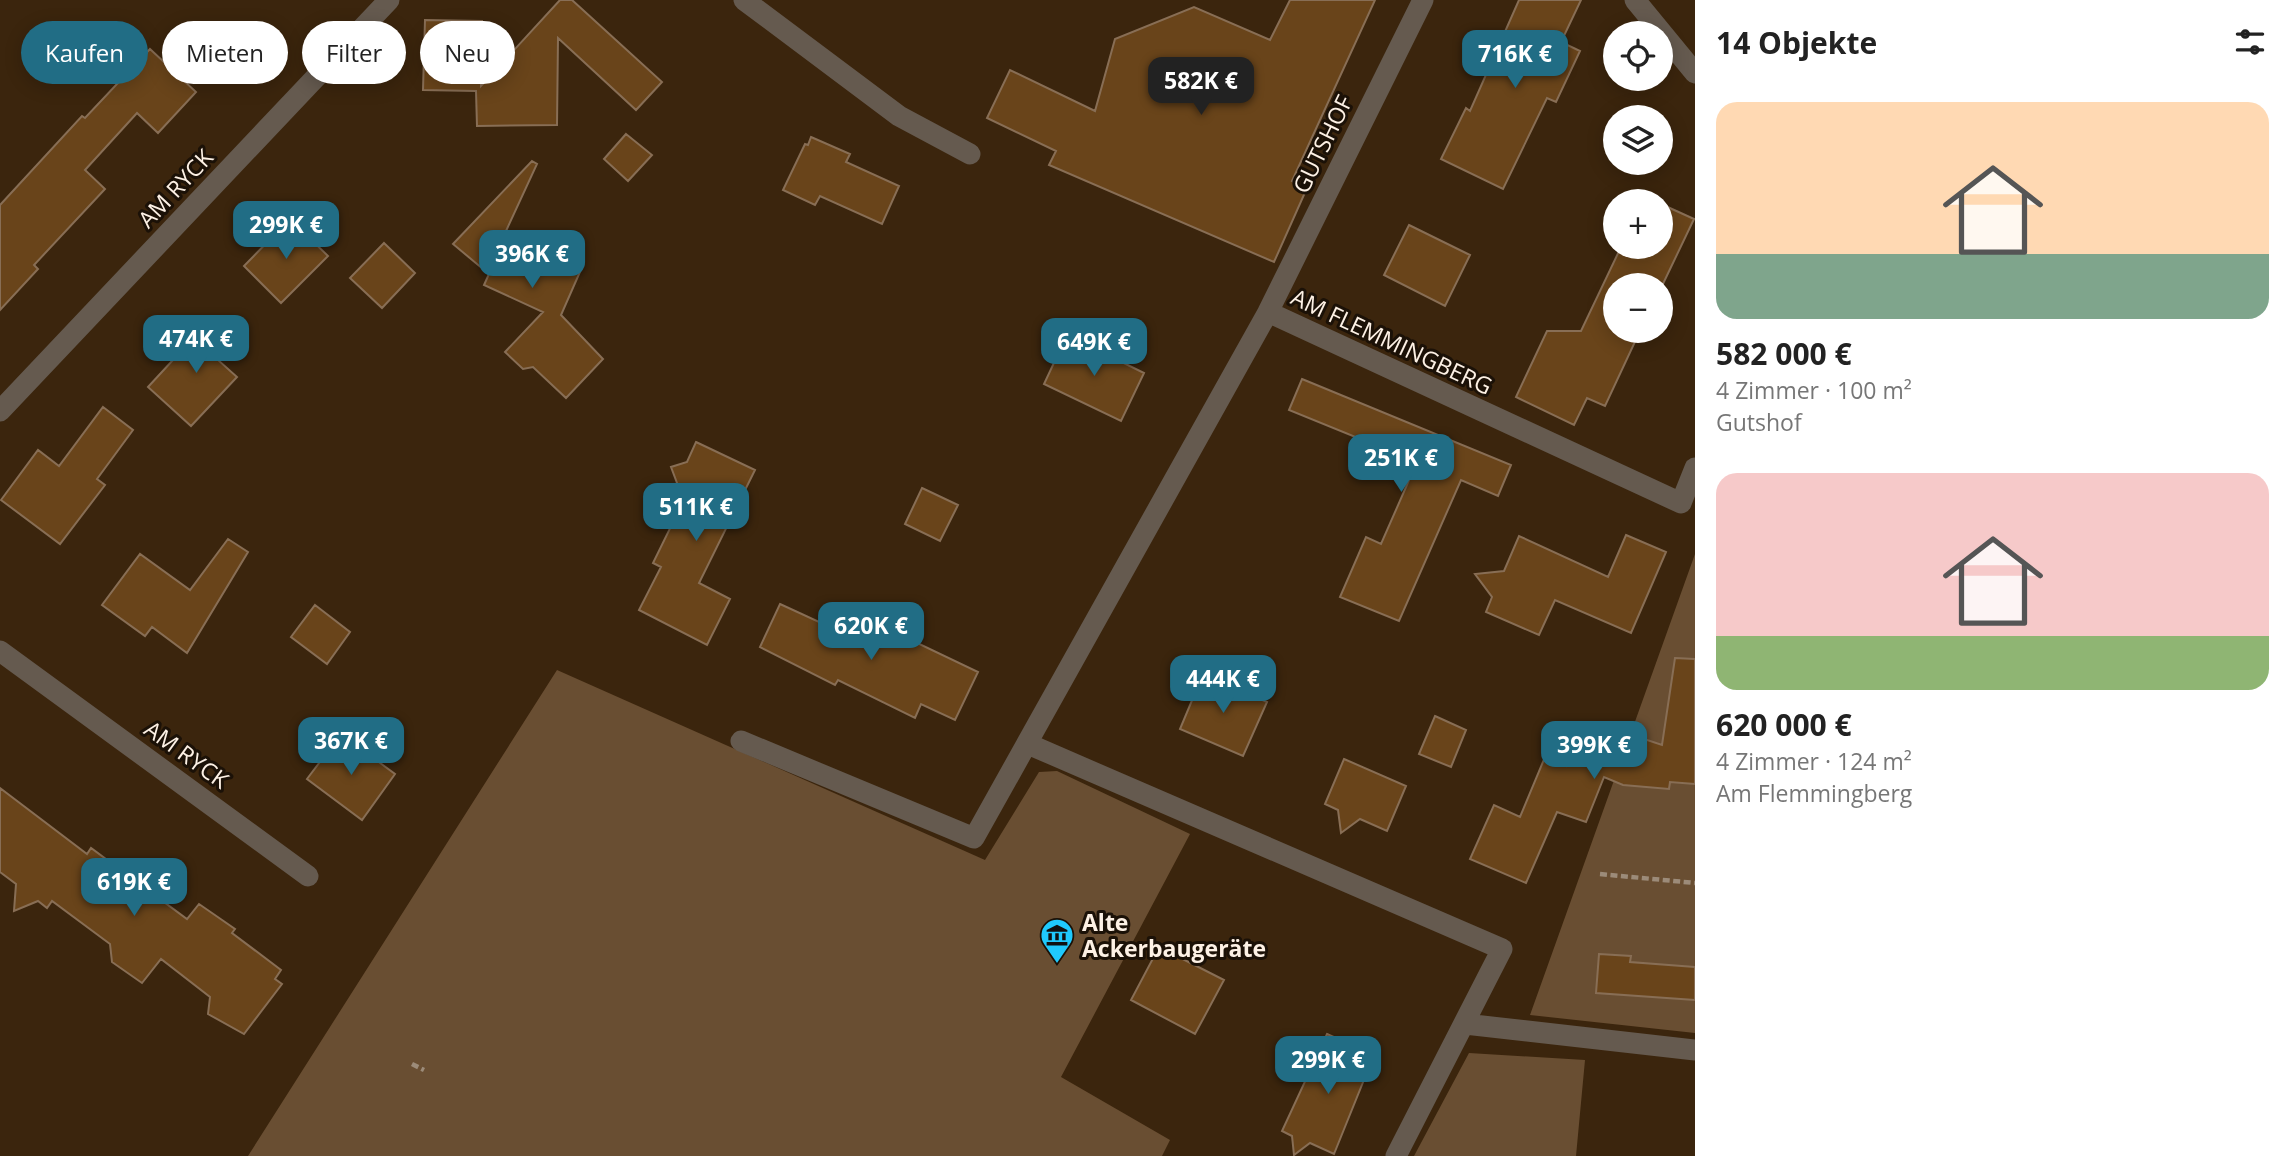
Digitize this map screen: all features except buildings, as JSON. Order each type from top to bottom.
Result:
[{"type":"street","name":"AM RYCK","points":[[0,411],[389,0]]},
{"type":"street","points":[[744,0],[899,116],[970,154]]},
{"type":"street","name":"GUTSHOF","points":[[1268,312],[1423,0]]},
{"type":"street","points":[[1635,0],[1695,72]]},
{"type":"street","name":"AM FLEMMINGBERG","points":[[741,741],[974,838],[1268,312],[1681,503],[1695,468]]},
{"type":"street","name":"AM RYCK","points":[[0,650],[309,876]]},
{"type":"street","points":[[1028,744],[1502,949],[1396,1156]]},
{"type":"street","points":[[1465,1024],[1695,1050]]},
{"type":"path","points":[[1600,874],[1695,883]]},
{"type":"path","points":[[412,1064],[424,1070]]},
{"type":"shaded area","points":[[1695,554],[1695,1033],[1530,1015]]},
{"type":"shaded area","points":[[557,670],[985,860],[1039,772],[1057,771],[1190,834],[1061,1077],[1170,1140],[1162,1156],[248,1156]]},
{"type":"shaded area","points":[[1469,1053],[1585,1060],[1576,1156],[1414,1156]]},
{"type":"place","name":"Alte Ackerbaugeräte","points":[[1057,965]]}]
